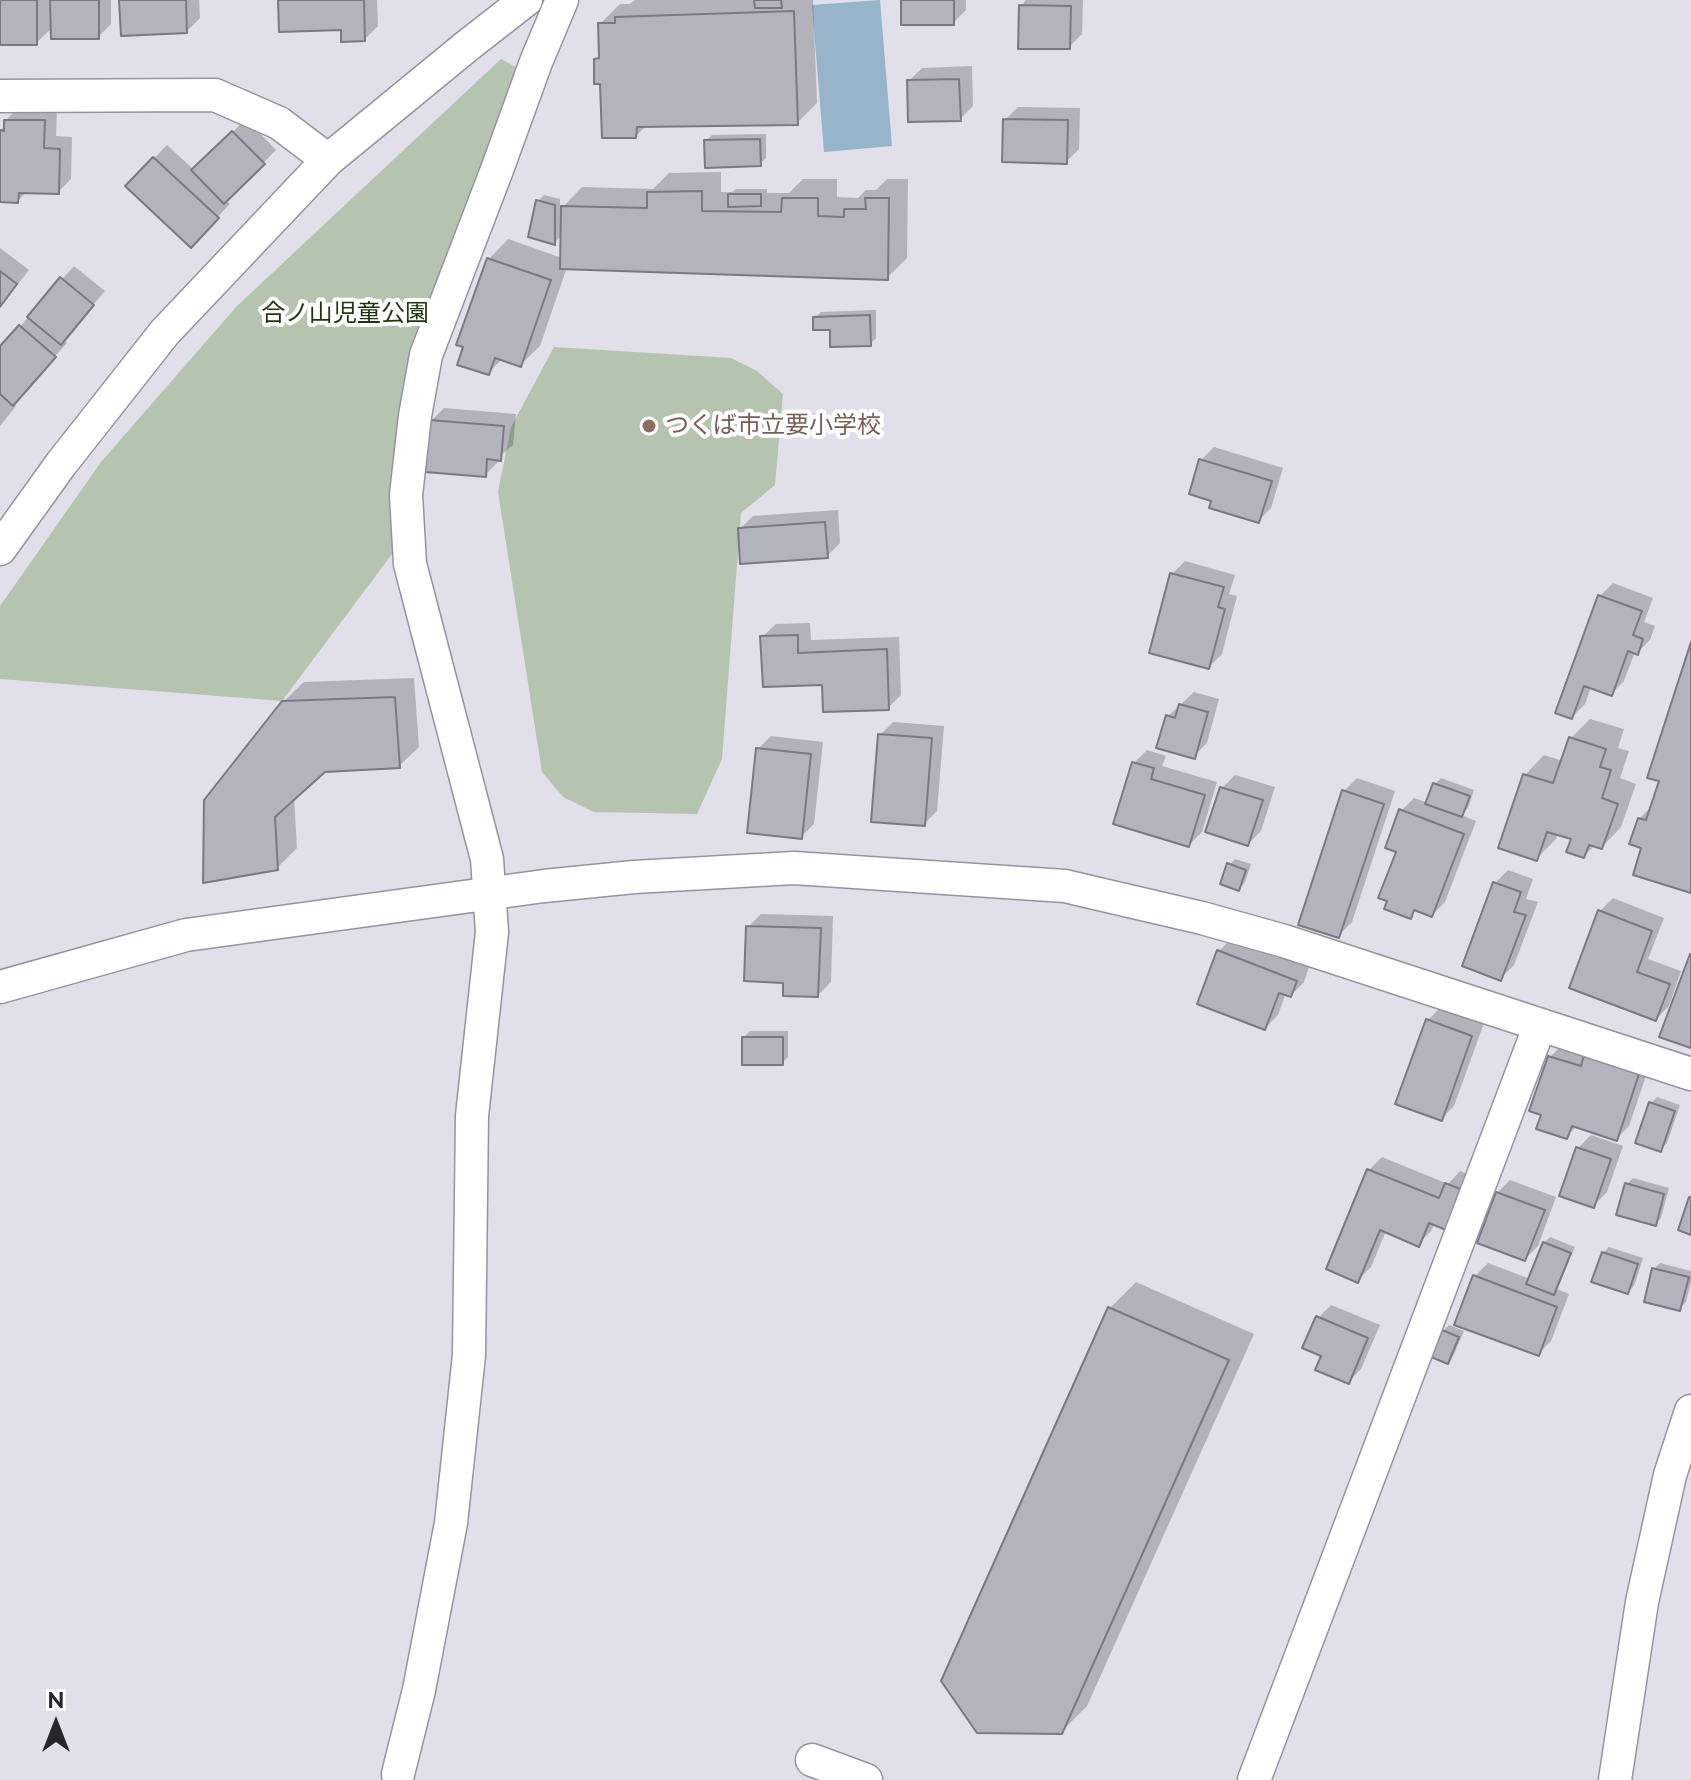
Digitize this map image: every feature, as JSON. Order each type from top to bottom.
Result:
[{"type":"street","points":[[5,532],[165,332],[328,160],[526,0]]},
{"type":"street","points":[[398,1774],[419,1690],[451,1523],[469,1355],[472,1116],[492,932],[487,859],[410,564],[406,495],[426,355],[562,0]]},
{"type":"street","points":[[0,96],[215,95],[279,123],[328,160]]},
{"type":"street","points":[[0,987],[186,935],[490,893],[634,877],[794,868],[1065,886],[1284,941],[1691,1074]]},
{"type":"street","points":[[1254,1780],[1540,1025]]},
{"type":"street","points":[[1615,1780],[1642,1602],[1670,1475],[1691,1411]]},
{"type":"street","points":[[812,1760],[866,1780]]},
{"type":"green space","name":"合ノ山児童公園","points":[[501,59],[521,70],[417,348],[398,546],[282,701],[0,679],[0,606],[101,462],[237,306]]},
{"type":"green space","points":[[554,347],[731,358],[757,371],[783,394],[775,485],[741,513],[722,759],[697,814],[594,812],[563,797],[542,772],[498,492],[511,427]]},
{"type":"water","points":[[880,0],[892,146],[824,152],[812,5]]},
{"type":"building","points":[[0,0],[37,0],[37,45],[0,45]]},
{"type":"building","points":[[50,0],[99,0],[99,39],[51,39]]},
{"type":"building","points":[[119,0],[186,0],[187,33],[121,36]]},
{"type":"building","points":[[278,0],[364,0],[365,41],[341,42],[341,30],[279,32]]},
{"type":"building","points":[[754,0],[781,0],[782,8],[755,8]]},
{"type":"building","points":[[901,0],[954,0],[954,25],[901,25]]},
{"type":"building","points":[[1019,5],[1071,6],[1070,49],[1018,49]]},
{"type":"building","points":[[794,11],[798,125],[637,127],[636,138],[602,138],[600,84],[594,84],[594,59],[599,58],[598,23],[615,23],[615,17]]},
{"type":"building","points":[[959,79],[961,121],[908,122],[907,80]]},
{"type":"building","points":[[1003,119],[1068,120],[1067,164],[1002,162]]},
{"type":"building","points":[[4,120],[45,120],[44,148],[60,149],[59,194],[19,193],[18,203],[0,202],[0,130],[4,131]]},
{"type":"building","points":[[232,131],[265,164],[224,204],[191,170]]},
{"type":"building","points":[[760,139],[761,166],[705,168],[704,140]]},
{"type":"building","points":[[153,157],[219,218],[191,248],[125,186]]},
{"type":"building","points":[[702,191],[702,211],[781,212],[782,198],[818,198],[818,216],[844,217],[844,209],[866,209],[865,198],[889,198],[888,280],[560,269],[561,206],[647,208],[647,192]]},
{"type":"building","points":[[728,194],[761,194],[761,206],[728,207]]},
{"type":"building","points":[[536,200],[555,205],[555,245],[528,237]]},
{"type":"building","points":[[487,258],[551,280],[521,367],[495,358],[489,375],[457,365],[463,347],[456,345]]},
{"type":"building","points":[[0,271],[17,284],[0,307]]},
{"type":"building","points":[[60,277],[94,305],[61,345],[27,317]]},
{"type":"building","points":[[870,315],[871,346],[830,347],[830,330],[813,330],[813,317]]},
{"type":"building","points":[[19,325],[56,357],[13,406],[0,394],[0,346]]},
{"type":"building","points":[[429,420],[504,426],[501,461],[487,459],[486,477],[425,472]]},
{"type":"building","points":[[1199,459],[1272,481],[1259,523],[1209,508],[1211,501],[1189,494]]},
{"type":"building","points":[[825,522],[828,558],[740,564],[738,528]]},
{"type":"building","points":[[1170,573],[1224,587],[1218,607],[1225,609],[1209,669],[1149,653]]},
{"type":"building","points":[[1598,595],[1642,611],[1633,635],[1643,639],[1638,655],[1628,651],[1612,696],[1584,686],[1572,719],[1555,713]]},
{"type":"building","points":[[798,635],[798,653],[887,649],[889,710],[823,712],[822,685],[763,687],[760,636]]},
{"type":"building","points":[[1691,642],[1691,893],[1633,875],[1641,848],[1629,844],[1638,818],[1646,820],[1659,781],[1647,778]]},
{"type":"building","points":[[395,697],[400,768],[325,772],[275,817],[278,870],[203,883],[204,800],[282,701]]},
{"type":"building","points":[[1179,704],[1208,712],[1195,759],[1156,748],[1166,715],[1175,718]]},
{"type":"building","points":[[878,734],[932,738],[925,826],[871,822]]},
{"type":"building","points":[[1569,737],[1606,749],[1600,767],[1611,770],[1602,798],[1618,804],[1602,849],[1589,845],[1584,858],[1566,852],[1571,839],[1547,832],[1537,861],[1498,848],[1523,774],[1553,783]]},
{"type":"building","points":[[756,748],[811,754],[802,839],[747,833]]},
{"type":"building","points":[[1132,762],[1154,768],[1151,779],[1205,795],[1189,847],[1113,824]]},
{"type":"building","points":[[1433,783],[1470,796],[1462,817],[1425,804]]},
{"type":"building","points":[[1220,787],[1263,800],[1248,846],[1205,832]]},
{"type":"building","points":[[1342,790],[1384,804],[1339,938],[1298,925]]},
{"type":"building","points":[[1399,809],[1464,834],[1432,917],[1414,910],[1411,919],[1384,909],[1387,901],[1378,898],[1396,852],[1385,848]]},
{"type":"building","points":[[1227,863],[1246,870],[1239,891],[1220,884]]},
{"type":"building","points":[[1493,882],[1521,892],[1514,912],[1526,915],[1501,981],[1462,966]]},
{"type":"building","points":[[1598,910],[1652,931],[1637,972],[1670,984],[1656,1021],[1569,988]]},
{"type":"building","points":[[746,926],[821,928],[818,997],[783,996],[783,983],[744,981]]},
{"type":"building","points":[[1217,950],[1297,981],[1291,997],[1279,993],[1265,1030],[1197,1004]]},
{"type":"building","points":[[1691,954],[1691,1048],[1659,1037]]},
{"type":"building","points":[[1426,1019],[1472,1036],[1442,1121],[1395,1104]]},
{"type":"building","points":[[742,1037],[783,1037],[783,1065],[742,1065]]},
{"type":"building","points":[[1584,1055],[1639,1074],[1617,1141],[1572,1126],[1567,1139],[1536,1129],[1541,1115],[1529,1111],[1548,1056],[1581,1066]]},
{"type":"building","points":[[1649,1102],[1675,1111],[1661,1152],[1635,1143]]},
{"type":"building","points":[[1576,1147],[1611,1159],[1594,1208],[1559,1196]]},
{"type":"building","points":[[1367,1169],[1439,1198],[1445,1183],[1463,1190],[1446,1230],[1429,1223],[1419,1247],[1380,1230],[1358,1283],[1326,1269]]},
{"type":"building","points":[[1625,1183],[1664,1194],[1656,1226],[1616,1215]]},
{"type":"building","points":[[1496,1192],[1545,1210],[1525,1261],[1477,1243]]},
{"type":"building","points":[[1691,1197],[1691,1235],[1678,1230]]},
{"type":"building","points":[[1543,1242],[1571,1253],[1554,1295],[1526,1284]]},
{"type":"building","points":[[1602,1252],[1638,1264],[1628,1294],[1591,1282]]},
{"type":"building","points":[[1652,1268],[1689,1277],[1680,1311],[1644,1302]]},
{"type":"building","points":[[1473,1275],[1557,1307],[1539,1356],[1454,1325]]},
{"type":"building","points":[[1108,1307],[1229,1360],[1062,1734],[977,1733],[941,1681]]},
{"type":"building","points":[[1316,1316],[1368,1338],[1349,1384],[1315,1370],[1321,1356],[1302,1348]]},
{"type":"building","points":[[1442,1330],[1459,1337],[1448,1364],[1431,1357]]},
{"type":"place","name":"つくば市立要小学校","points":[[649,426]]}]
